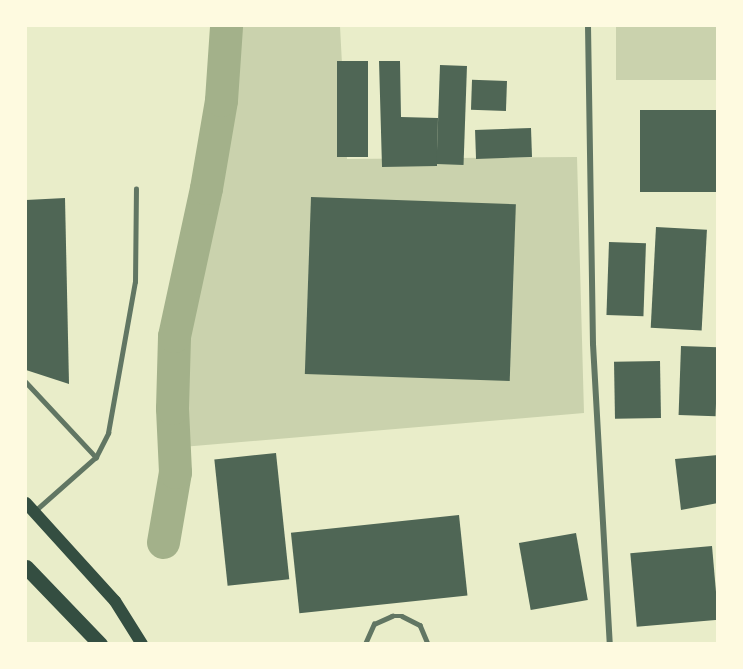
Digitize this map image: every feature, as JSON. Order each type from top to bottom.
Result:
[{"type":"main road","points":[[30,507],[115,601],[142,644]]},
{"type":"main road","points":[[26,567],[100,644]]},
{"type":"street","points":[[588,26],[593,344],[610,644]]},
{"type":"lane","points":[[30,507],[96,457],[108,434],[135,282],[136,189]]},
{"type":"lane","points":[[26,382],[96,457]]},
{"type":"lane","points":[[365,644],[374,624],[392,616],[402,616],[420,625],[428,644]]},
{"type":"green space","points":[[233,26],[340,26],[347,159],[577,157],[584,413],[182,447],[180,352],[221,147],[234,40]]},
{"type":"green space","points":[[616,26],[717,26],[717,80],[616,80]]},
{"type":"building","points":[[337,61],[368,61],[368,157],[337,157]]},
{"type":"building","points":[[379,61],[400,61],[401,117],[438,118],[437,166],[382,167]]},
{"type":"building","points":[[440,65],[467,66],[464,165],[437,164]]},
{"type":"building","points":[[472,80],[507,81],[506,111],[471,110]]},
{"type":"building","points":[[640,110],[718,110],[718,192],[640,192]]},
{"type":"building","points":[[531,128],[532,157],[476,159],[475,130]]},
{"type":"building","points":[[311,197],[516,204],[510,381],[305,374]]},
{"type":"building","points":[[65,198],[69,384],[26,370],[26,200]]},
{"type":"building","points":[[656,227],[707,230],[702,331],[651,328]]},
{"type":"building","points":[[609,242],[646,243],[643,316],[606,315]]},
{"type":"building","points":[[681,346],[718,347],[716,416],[679,415]]},
{"type":"building","points":[[660,361],[661,418],[615,419],[614,362]]},
{"type":"building","points":[[276,453],[289,579],[228,586],[214,459]]},
{"type":"building","points":[[718,455],[718,503],[681,510],[675,459]]},
{"type":"building","points":[[459,515],[467,596],[299,613],[291,533]]},
{"type":"building","points":[[576,533],[588,600],[531,610],[519,543]]},
{"type":"building","points":[[712,546],[718,620],[637,627],[630,553]]},
{"type":"waterway","points":[[163,542],[175,472],[172,408],[174,336],[206,188],[221,100],[226,26]]}]
